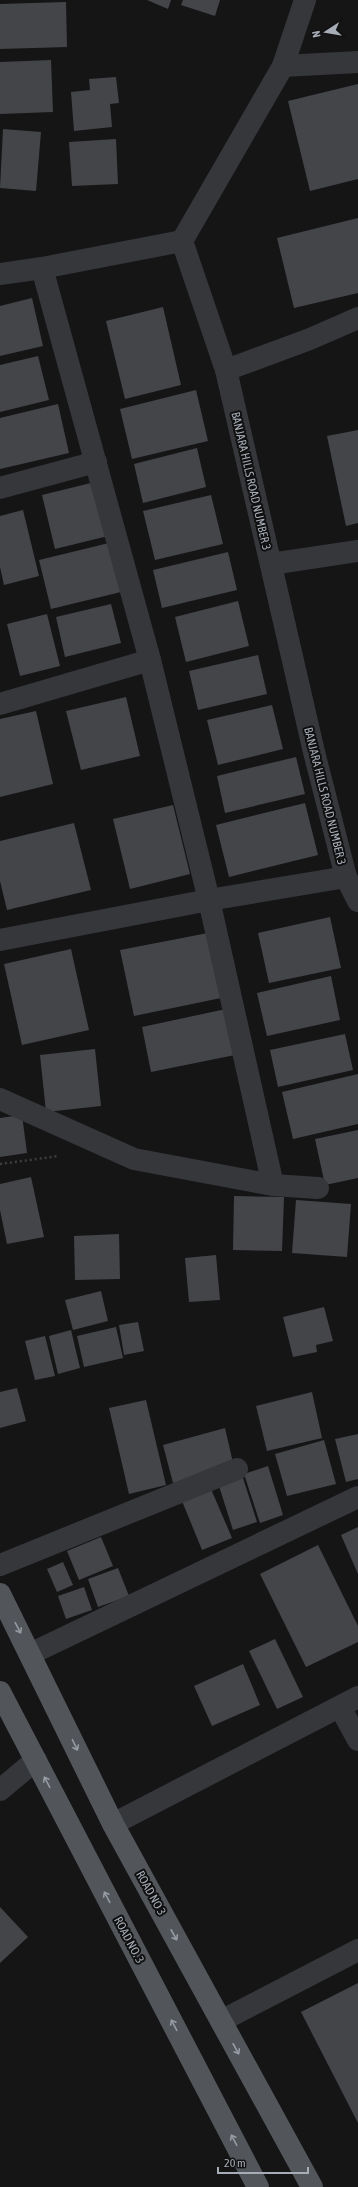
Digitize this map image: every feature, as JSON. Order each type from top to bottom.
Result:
[{"type":"main road","name":"ROAD NO 3","points":[[0,1594],[113,1824],[312,2187]]},
{"type":"main road","name":"ROAD NO. 3","points":[[0,1692],[258,2187]]},
{"type":"street","points":[[0,274],[42,268],[182,241],[283,66],[305,0]]},
{"type":"street","points":[[283,66],[358,62]]},
{"type":"street","name":"BANJARA HILLS ROAD NUMBER 3","points":[[182,241],[226,370],[314,752],[346,877],[358,901]]},
{"type":"street","points":[[42,268],[150,660],[210,900],[273,1185]]},
{"type":"street","points":[[226,370],[310,339],[358,318]]},
{"type":"street","points":[[0,488],[96,462]]},
{"type":"street","points":[[271,564],[358,551]]},
{"type":"street","points":[[0,704],[150,660]]},
{"type":"street","points":[[0,940],[210,900],[346,877]]},
{"type":"street","points":[[0,1099],[134,1159],[273,1185],[318,1188]]},
{"type":"street","points":[[0,1565],[237,1469]]},
{"type":"street","points":[[30,1654],[358,1497]]},
{"type":"street","points":[[113,1824],[349,1702],[358,1740]]},
{"type":"street","points":[[0,1790],[36,1760]]},
{"type":"street","points":[[221,2021],[358,1950]]},
{"type":"path","points":[[0,1164],[67,1155]]},
{"type":"building","points":[[147,0],[171,0],[168,9]]},
{"type":"building","points":[[183,0],[220,0],[215,16],[181,5]]},
{"type":"building","points":[[66,2],[67,47],[0,49],[0,4]]},
{"type":"building","points":[[51,60],[53,112],[0,114],[0,62]]},
{"type":"building","points":[[116,77],[119,103],[110,104],[112,127],[74,131],[71,92],[90,90],[89,79]]},
{"type":"building","points":[[358,84],[358,179],[310,191],[288,101]]},
{"type":"building","points":[[3,129],[41,132],[36,191],[0,188]]},
{"type":"building","points":[[116,139],[118,184],[72,186],[69,142]]},
{"type":"building","points":[[358,218],[358,293],[294,308],[277,238]]},
{"type":"building","points":[[32,298],[43,346],[0,356],[0,306]]},
{"type":"building","points":[[163,307],[181,385],[125,399],[106,321]]},
{"type":"building","points":[[38,356],[49,400],[0,412],[0,365]]},
{"type":"building","points":[[196,390],[208,441],[132,459],[120,409]]},
{"type":"building","points":[[58,404],[69,453],[0,469],[0,418]]},
{"type":"building","points":[[358,430],[358,523],[346,526],[327,436]]},
{"type":"building","points":[[197,448],[206,487],[143,503],[134,464]]},
{"type":"building","points":[[95,482],[108,536],[55,549],[42,495]]},
{"type":"building","points":[[211,495],[223,544],[155,560],[143,511]]},
{"type":"building","points":[[23,510],[39,576],[4,585],[0,567],[0,516]]},
{"type":"building","points":[[109,543],[121,592],[51,609],[39,560]]},
{"type":"building","points":[[228,552],[237,590],[162,608],[153,570]]},
{"type":"building","points":[[238,601],[249,646],[186,662],[175,617]]},
{"type":"building","points":[[111,604],[121,643],[65,657],[56,617]]},
{"type":"building","points":[[47,614],[60,666],[20,676],[7,624]]},
{"type":"building","points":[[258,655],[267,694],[198,710],[189,671]]},
{"type":"building","points":[[126,697],[140,756],[81,770],[66,711]]},
{"type":"building","points":[[272,705],[283,749],[218,765],[207,720]]},
{"type":"building","points":[[36,711],[53,784],[0,797],[0,719]]},
{"type":"building","points":[[296,757],[305,794],[225,813],[217,776]]},
{"type":"building","points":[[305,803],[318,855],[229,877],[216,825]]},
{"type":"building","points":[[173,805],[190,874],[130,889],[113,819]]},
{"type":"building","points":[[74,823],[91,890],[7,910],[0,881],[0,841]]},
{"type":"building","points":[[330,917],[341,968],[269,983],[258,933]]},
{"type":"building","points":[[208,933],[221,998],[134,1016],[120,950]]},
{"type":"building","points":[[71,949],[89,1030],[22,1045],[4,964]]},
{"type":"building","points":[[331,976],[340,1020],[267,1036],[257,993]]},
{"type":"building","points":[[226,1009],[235,1055],[151,1072],[142,1027]]},
{"type":"building","points":[[345,1034],[353,1070],[278,1087],[270,1050]]},
{"type":"building","points":[[95,1049],[101,1106],[46,1112],[40,1055]]},
{"type":"building","points":[[358,1074],[358,1124],[293,1139],[282,1092]]},
{"type":"building","points":[[22,1115],[27,1153],[0,1157],[0,1118]]},
{"type":"building","points":[[358,1130],[358,1178],[325,1185],[315,1139]]},
{"type":"building","points":[[31,1177],[44,1237],[7,1244],[0,1210],[0,1184]]},
{"type":"building","points":[[234,1196],[284,1197],[282,1251],[233,1250]]},
{"type":"building","points":[[296,1200],[351,1204],[347,1257],[292,1253]]},
{"type":"building","points":[[119,1234],[120,1279],[75,1280],[74,1236]]},
{"type":"building","points":[[216,1255],[220,1300],[189,1302],[185,1258]]},
{"type":"building","points":[[101,1291],[108,1321],[73,1330],[65,1300]]},
{"type":"building","points":[[324,1307],[333,1341],[316,1345],[317,1352],[293,1357],[283,1317]]},
{"type":"building","points":[[138,1322],[144,1351],[124,1355],[119,1325]]},
{"type":"building","points":[[116,1327],[123,1358],[84,1367],[77,1336]]},
{"type":"building","points":[[71,1330],[80,1368],[58,1374],[49,1336]]},
{"type":"building","points":[[45,1336],[55,1376],[35,1380],[25,1341]]},
{"type":"building","points":[[17,1388],[26,1421],[0,1428],[0,1392]]},
{"type":"building","points":[[312,1392],[322,1438],[267,1451],[256,1406]]},
{"type":"building","points":[[146,1400],[166,1485],[129,1494],[109,1408]]},
{"type":"building","points":[[225,1428],[234,1467],[173,1483],[163,1445]]},
{"type":"building","points":[[358,1434],[358,1479],[346,1482],[335,1439]]},
{"type":"building","points":[[324,1440],[336,1484],[287,1496],[275,1454]]},
{"type":"building","points":[[268,1466],[283,1515],[260,1523],[244,1474]]},
{"type":"building","points":[[242,1475],[257,1522],[233,1530],[218,1483]]},
{"type":"building","points":[[211,1489],[232,1538],[202,1550],[182,1501]]},
{"type":"building","points":[[358,1527],[358,1574],[341,1535]]},
{"type":"building","points":[[101,1537],[113,1566],[79,1580],[67,1551]]},
{"type":"building","points":[[318,1545],[358,1626],[358,1642],[306,1667],[260,1574]]},
{"type":"building","points":[[63,1562],[73,1585],[57,1592],[47,1569]]},
{"type":"building","points":[[118,1568],[129,1596],[98,1607],[88,1579]]},
{"type":"building","points":[[84,1587],[92,1610],[66,1619],[58,1596]]},
{"type":"building","points":[[275,1639],[303,1697],[277,1709],[249,1651]]},
{"type":"building","points":[[243,1664],[260,1705],[212,1726],[194,1686]]},
{"type":"building","points":[[0,1907],[28,1937],[0,1963]]},
{"type":"building","points":[[358,1983],[358,2123],[301,2012]]}]
